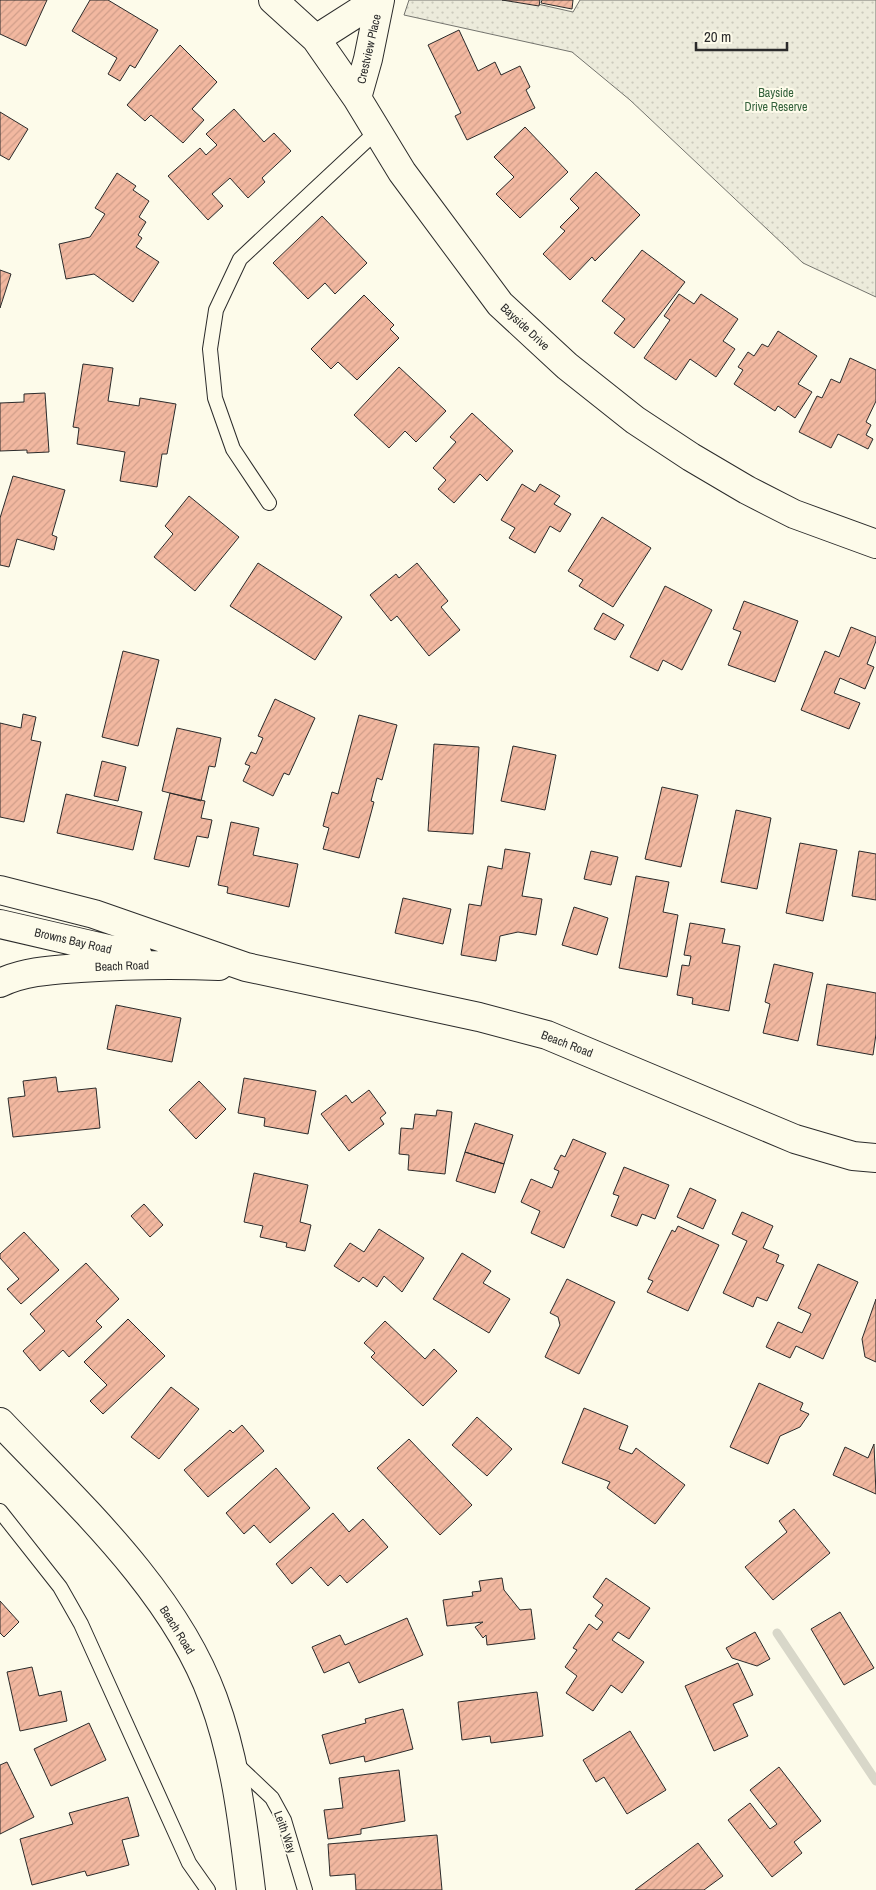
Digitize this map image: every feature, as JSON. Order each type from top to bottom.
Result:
[{"type":"main road","name":"Bayside Drive","points":[[273,0],[316,39],[357,98],[402,172],[500,304],[567,366],[636,420],[691,457],[747,490],[794,514],[876,544]]},
{"type":"main road","name":"Crestview Place","points":[[316,39],[363,9],[372,0]]},
{"type":"main road","name":"Crestview Place","points":[[357,98],[368,59],[380,0]]},
{"type":"main road","points":[[0,890],[94,914]]},
{"type":"main road","points":[[3,927],[43,916],[94,914]]},
{"type":"main road","name":"Beach Road","points":[[94,914],[246,967],[479,1017],[547,1035],[795,1139],[853,1156],[876,1158]]},
{"type":"main road","name":"Browns Bay Road","points":[[3,927],[176,965]]},
{"type":"main road","name":"Beach Road","points":[[0,983],[23,975],[47,971],[176,965],[246,967]]},
{"type":"main road","name":"Beach Road","points":[[0,1422],[130,1562],[174,1623],[201,1670],[213,1696],[232,1761],[240,1802],[250,1890]]},
{"type":"lane","points":[[269,503],[233,449],[216,398],[210,349],[216,310],[240,259],[377,131]]},
{"type":"lane","points":[[0,1510],[60,1587],[81,1624],[189,1863],[208,1890]]},
{"type":"lane","name":"Leith Way","points":[[232,1761],[272,1798],[284,1820],[305,1890]]},
{"type":"green space","name":"Bayside Drive Reserve","points":[[409,0],[520,0],[573,12],[580,0],[876,0],[876,297],[803,263],[630,100],[572,52],[404,15]]},
{"type":"building","points":[[0,0],[47,0],[26,46],[0,34]]},
{"type":"building","points":[[90,0],[108,0],[158,30],[135,68],[130,65],[120,81],[108,74],[117,58],[72,31]]},
{"type":"building","points":[[502,0],[540,0],[539,6]]},
{"type":"building","points":[[542,0],[573,0],[572,9],[541,3]]},
{"type":"building","points":[[459,30],[478,71],[495,62],[501,75],[520,66],[530,87],[526,90],[535,108],[467,140],[455,116],[461,113],[428,45]]},
{"type":"building","points":[[180,45],[217,82],[192,109],[204,120],[183,143],[151,115],[145,121],[127,105]]},
{"type":"building","points":[[234,109],[264,142],[274,133],[291,151],[262,178],[265,182],[248,198],[230,178],[212,194],[223,206],[208,220],[168,176],[200,148],[206,155],[217,145],[206,134]]},
{"type":"building","points":[[0,112],[28,129],[9,160],[0,155]]},
{"type":"building","points":[[525,127],[568,172],[520,218],[496,194],[514,177],[494,157]]},
{"type":"building","points":[[596,172],[640,215],[595,261],[592,257],[570,280],[543,254],[565,231],[560,227],[579,208],[570,199]]},
{"type":"building","points":[[117,173],[136,186],[133,190],[149,201],[139,217],[146,222],[138,235],[142,238],[136,247],[159,262],[133,302],[94,274],[66,279],[59,244],[90,237],[105,214],[95,208]]},
{"type":"building","points":[[322,216],[367,263],[335,294],[325,283],[308,299],[273,263]]},
{"type":"building","points":[[642,250],[685,282],[634,348],[614,333],[625,319],[602,301]]},
{"type":"building","points":[[0,270],[11,274],[0,308]]},
{"type":"building","points":[[679,294],[694,304],[701,294],[738,319],[723,341],[735,349],[716,377],[690,359],[676,380],[644,358],[670,320],[664,316]]},
{"type":"building","points":[[364,295],[394,325],[390,329],[399,338],[357,380],[338,362],[331,369],[311,349]]},
{"type":"building","points":[[778,331],[817,356],[798,384],[812,392],[795,418],[778,406],[775,411],[734,384],[743,370],[738,367],[748,352],[754,356],[762,344],[768,347]]},
{"type":"building","points":[[850,358],[876,370],[876,401],[866,422],[871,425],[866,435],[873,439],[868,449],[838,434],[831,448],[799,432],[817,396],[822,398],[831,379],[840,383]]},
{"type":"building","points":[[83,364],[113,368],[108,401],[139,406],[140,398],[176,404],[167,454],[162,454],[157,487],[120,481],[125,452],[77,444],[79,428],[73,427]]},
{"type":"building","points":[[399,367],[446,411],[416,442],[405,431],[389,448],[354,415]]},
{"type":"building","points":[[45,393],[49,452],[27,453],[27,450],[0,451],[0,403],[24,402],[24,394]]},
{"type":"building","points":[[472,413],[513,451],[487,481],[480,474],[454,503],[438,489],[446,480],[433,468],[456,442],[450,437]]},
{"type":"building","points":[[13,476],[65,490],[52,535],[57,537],[54,550],[17,539],[9,567],[0,565],[0,518]]},
{"type":"building","points":[[522,484],[535,492],[540,484],[560,496],[554,504],[571,514],[560,532],[550,526],[535,553],[509,538],[515,528],[501,520]]},
{"type":"building","points":[[189,496],[239,537],[195,591],[154,557],[173,534],[165,526]]},
{"type":"building","points":[[602,517],[651,548],[613,607],[579,586],[583,580],[568,571]]},
{"type":"building","points":[[258,563],[342,617],[315,660],[230,606]]},
{"type":"building","points":[[417,563],[448,601],[441,607],[460,630],[429,656],[397,616],[391,621],[370,595],[396,574],[399,578]]},
{"type":"building","points":[[665,586],[712,610],[682,670],[663,660],[658,671],[630,657]]},
{"type":"building","points":[[744,601],[798,621],[775,682],[728,665],[741,632],[733,629]]},
{"type":"building","points":[[603,613],[624,625],[615,640],[594,629]]},
{"type":"building","points":[[851,627],[876,637],[876,641],[867,664],[874,667],[865,689],[840,678],[834,693],[860,703],[849,729],[801,710],[825,651],[839,657]]},
{"type":"building","points":[[123,651],[159,660],[138,746],[102,737]]},
{"type":"building","points":[[275,699],[315,718],[289,775],[284,773],[273,796],[243,781],[250,766],[245,764],[251,752],[256,754],[263,738],[258,736]]},
{"type":"building","points":[[23,714],[36,717],[31,740],[41,742],[24,822],[0,817],[0,723],[21,728]]},
{"type":"building","points":[[359,715],[397,725],[382,780],[377,778],[371,801],[374,802],[359,858],[323,849],[329,828],[323,826],[332,792],[338,794]]},
{"type":"building","points":[[177,728],[221,738],[215,767],[209,766],[201,801],[162,791]]},
{"type":"building","points":[[434,744],[479,747],[473,834],[428,831]]},
{"type":"building","points":[[513,746],[556,755],[545,810],[501,801]]},
{"type":"building","points":[[102,761],[126,767],[118,801],[94,796]]},
{"type":"building","points":[[662,787],[698,795],[681,867],[645,859]]},
{"type":"building","points":[[170,793],[205,801],[201,818],[212,820],[208,838],[197,836],[189,867],[154,859]]},
{"type":"building","points":[[66,794],[142,812],[133,850],[57,833]]},
{"type":"building","points":[[736,810],[771,818],[757,889],[721,882]]},
{"type":"building","points":[[231,822],[259,828],[253,855],[298,864],[289,907],[227,893],[228,887],[218,885]]},
{"type":"building","points":[[800,843],[837,850],[823,921],[786,913]]},
{"type":"building","points":[[505,849],[530,853],[522,896],[542,899],[536,935],[518,932],[500,936],[496,961],[461,955],[469,904],[481,906],[488,866],[502,869]]},
{"type":"building","points":[[591,851],[618,857],[611,885],[584,879]]},
{"type":"building","points":[[859,851],[876,854],[876,900],[852,896]]},
{"type":"building","points":[[636,876],[669,882],[663,912],[678,915],[667,977],[619,968]]},
{"type":"building","points":[[403,898],[451,909],[443,944],[395,933]]},
{"type":"building","points":[[574,907],[608,918],[597,955],[562,945]]},
{"type":"building","points":[[690,923],[725,929],[722,943],[740,946],[729,1011],[692,1004],[693,998],[677,995],[682,965],[689,966],[691,956],[684,955]]},
{"type":"building","points":[[774,964],[813,973],[798,1041],[763,1033],[770,1004],[765,1002]]},
{"type":"building","points":[[827,984],[876,993],[876,1034],[873,1055],[817,1045]]},
{"type":"building","points":[[116,1005],[181,1018],[172,1062],[107,1049]]},
{"type":"building","points":[[56,1077],[58,1092],[96,1088],[100,1128],[13,1137],[8,1098],[25,1096],[23,1081]]},
{"type":"building","points":[[244,1078],[316,1091],[308,1134],[264,1126],[265,1118],[238,1113]]},
{"type":"building","points":[[199,1081],[226,1109],[196,1139],[169,1110]]},
{"type":"building","points":[[369,1090],[386,1113],[380,1118],[384,1124],[349,1151],[321,1114],[346,1095],[352,1103]]},
{"type":"building","points":[[437,1110],[452,1112],[445,1174],[408,1170],[409,1155],[399,1154],[401,1128],[413,1129],[415,1114],[436,1116]]},
{"type":"building","points":[[475,1123],[513,1135],[504,1164],[465,1152]]},
{"type":"building","points":[[573,1139],[606,1153],[564,1248],[531,1233],[540,1211],[521,1202],[531,1179],[552,1188],[559,1171],[554,1169],[561,1155],[565,1157]]},
{"type":"building","points":[[465,1152],[504,1164],[495,1193],[456,1181]]},
{"type":"building","points":[[624,1167],[669,1185],[655,1219],[642,1214],[637,1226],[611,1216],[619,1196],[613,1194]]},
{"type":"building","points":[[254,1173],[308,1185],[300,1222],[311,1225],[305,1251],[286,1247],[287,1243],[260,1237],[263,1226],[244,1222]]},
{"type":"building","points":[[690,1188],[716,1200],[703,1229],[677,1217]]},
{"type":"building","points":[[144,1204],[163,1225],[150,1237],[131,1216]]},
{"type":"building","points":[[742,1212],[773,1226],[763,1248],[779,1255],[776,1262],[784,1265],[767,1301],[757,1297],[753,1307],[723,1293],[747,1241],[732,1234]]},
{"type":"building","points":[[678,1226],[719,1245],[688,1311],[647,1292],[653,1281],[648,1279],[672,1230],[675,1232]]},
{"type":"building","points":[[379,1229],[424,1258],[402,1292],[384,1276],[377,1287],[363,1277],[359,1282],[334,1266],[350,1243],[364,1252]]},
{"type":"building","points":[[24,1232],[59,1270],[21,1304],[7,1289],[19,1279],[0,1258],[0,1254]]},
{"type":"building","points":[[462,1253],[491,1271],[483,1283],[510,1299],[489,1333],[433,1299]]},
{"type":"building","points":[[86,1263],[119,1299],[96,1321],[102,1327],[69,1357],[63,1350],[40,1371],[23,1351],[45,1331],[30,1314]]},
{"type":"building","points":[[818,1264],[858,1282],[823,1359],[796,1346],[790,1358],[766,1347],[778,1322],[802,1333],[811,1314],[798,1308]]},
{"type":"building","points":[[567,1279],[615,1302],[579,1374],[545,1357],[560,1325],[558,1317],[550,1313]]},
{"type":"building","points":[[876,1299],[876,1362],[865,1357],[862,1339]]},
{"type":"building","points":[[128,1319],[165,1356],[103,1414],[90,1401],[107,1385],[84,1362]]},
{"type":"building","points":[[385,1321],[425,1359],[434,1349],[457,1371],[423,1406],[371,1357],[375,1353],[364,1343]]},
{"type":"building","points":[[759,1383],[803,1403],[800,1410],[809,1414],[800,1427],[780,1436],[768,1464],[730,1447]]},
{"type":"building","points":[[171,1387],[199,1409],[159,1459],[131,1437]]},
{"type":"building","points":[[584,1408],[628,1426],[619,1449],[632,1454],[636,1448],[685,1485],[655,1524],[607,1488],[610,1482],[562,1463]]},
{"type":"building","points":[[477,1417],[512,1449],[487,1476],[452,1445]]},
{"type":"building","points":[[242,1425],[264,1451],[208,1497],[184,1470],[230,1430],[233,1433]]},
{"type":"building","points":[[409,1439],[472,1505],[440,1535],[377,1468]]},
{"type":"building","points":[[874,1444],[876,1494],[833,1475],[845,1447],[868,1458]]},
{"type":"building","points":[[276,1468],[310,1508],[270,1543],[254,1525],[244,1534],[226,1513]]},
{"type":"building","points":[[794,1509],[830,1553],[773,1600],[745,1567],[787,1532],[779,1521]]},
{"type":"building","points":[[333,1513],[349,1532],[363,1519],[388,1547],[347,1583],[340,1575],[328,1586],[311,1567],[292,1584],[276,1564]]},
{"type":"building","points":[[502,1578],[504,1590],[520,1610],[531,1609],[535,1639],[487,1645],[486,1635],[483,1638],[475,1627],[483,1622],[447,1626],[443,1600],[473,1596],[472,1592],[481,1591],[479,1581]]},
{"type":"building","points":[[606,1578],[650,1608],[629,1639],[618,1632],[612,1640],[644,1662],[622,1693],[611,1685],[593,1711],[566,1693],[577,1676],[565,1667],[577,1650],[573,1648],[589,1624],[597,1630],[603,1622],[595,1616],[603,1605],[593,1597]]},
{"type":"building","points":[[0,1601],[19,1622],[4,1637],[0,1633]]},
{"type":"building","points":[[840,1612],[874,1668],[844,1685],[811,1629]]},
{"type":"building","points":[[407,1618],[423,1655],[359,1683],[349,1662],[324,1673],[312,1647],[340,1635],[345,1645]]},
{"type":"building","points":[[755,1632],[770,1659],[757,1666],[732,1658],[726,1648]]},
{"type":"building","points":[[738,1663],[753,1695],[733,1704],[748,1736],[714,1751],[685,1686]]},
{"type":"building","points":[[32,1667],[39,1696],[61,1691],[67,1721],[20,1731],[7,1672]]},
{"type":"building","points":[[537,1692],[543,1736],[491,1743],[490,1736],[462,1740],[458,1702]]},
{"type":"building","points":[[403,1709],[413,1749],[365,1762],[364,1756],[330,1764],[322,1735],[366,1723],[365,1719]]},
{"type":"building","points":[[89,1723],[106,1760],[51,1786],[34,1749]]},
{"type":"building","points":[[630,1731],[666,1790],[627,1814],[604,1777],[596,1782],[583,1760]]},
{"type":"building","points":[[7,1762],[34,1817],[0,1834],[0,1765]]},
{"type":"building","points":[[779,1767],[821,1821],[794,1842],[802,1853],[772,1877],[728,1820],[750,1803],[770,1829],[777,1824],[750,1790]]},
{"type":"building","points":[[399,1770],[405,1821],[361,1829],[361,1834],[328,1839],[324,1810],[343,1808],[339,1778]]},
{"type":"building","points":[[128,1797],[139,1836],[122,1840],[129,1865],[87,1876],[85,1871],[32,1885],[20,1839],[73,1824],[69,1813]]},
{"type":"building","points":[[437,1835],[442,1890],[356,1890],[355,1874],[330,1876],[328,1844]]},
{"type":"building","points":[[698,1843],[723,1876],[704,1890],[635,1890]]},
{"type":"waterway","points":[[777,1633],[876,1781]]}]
